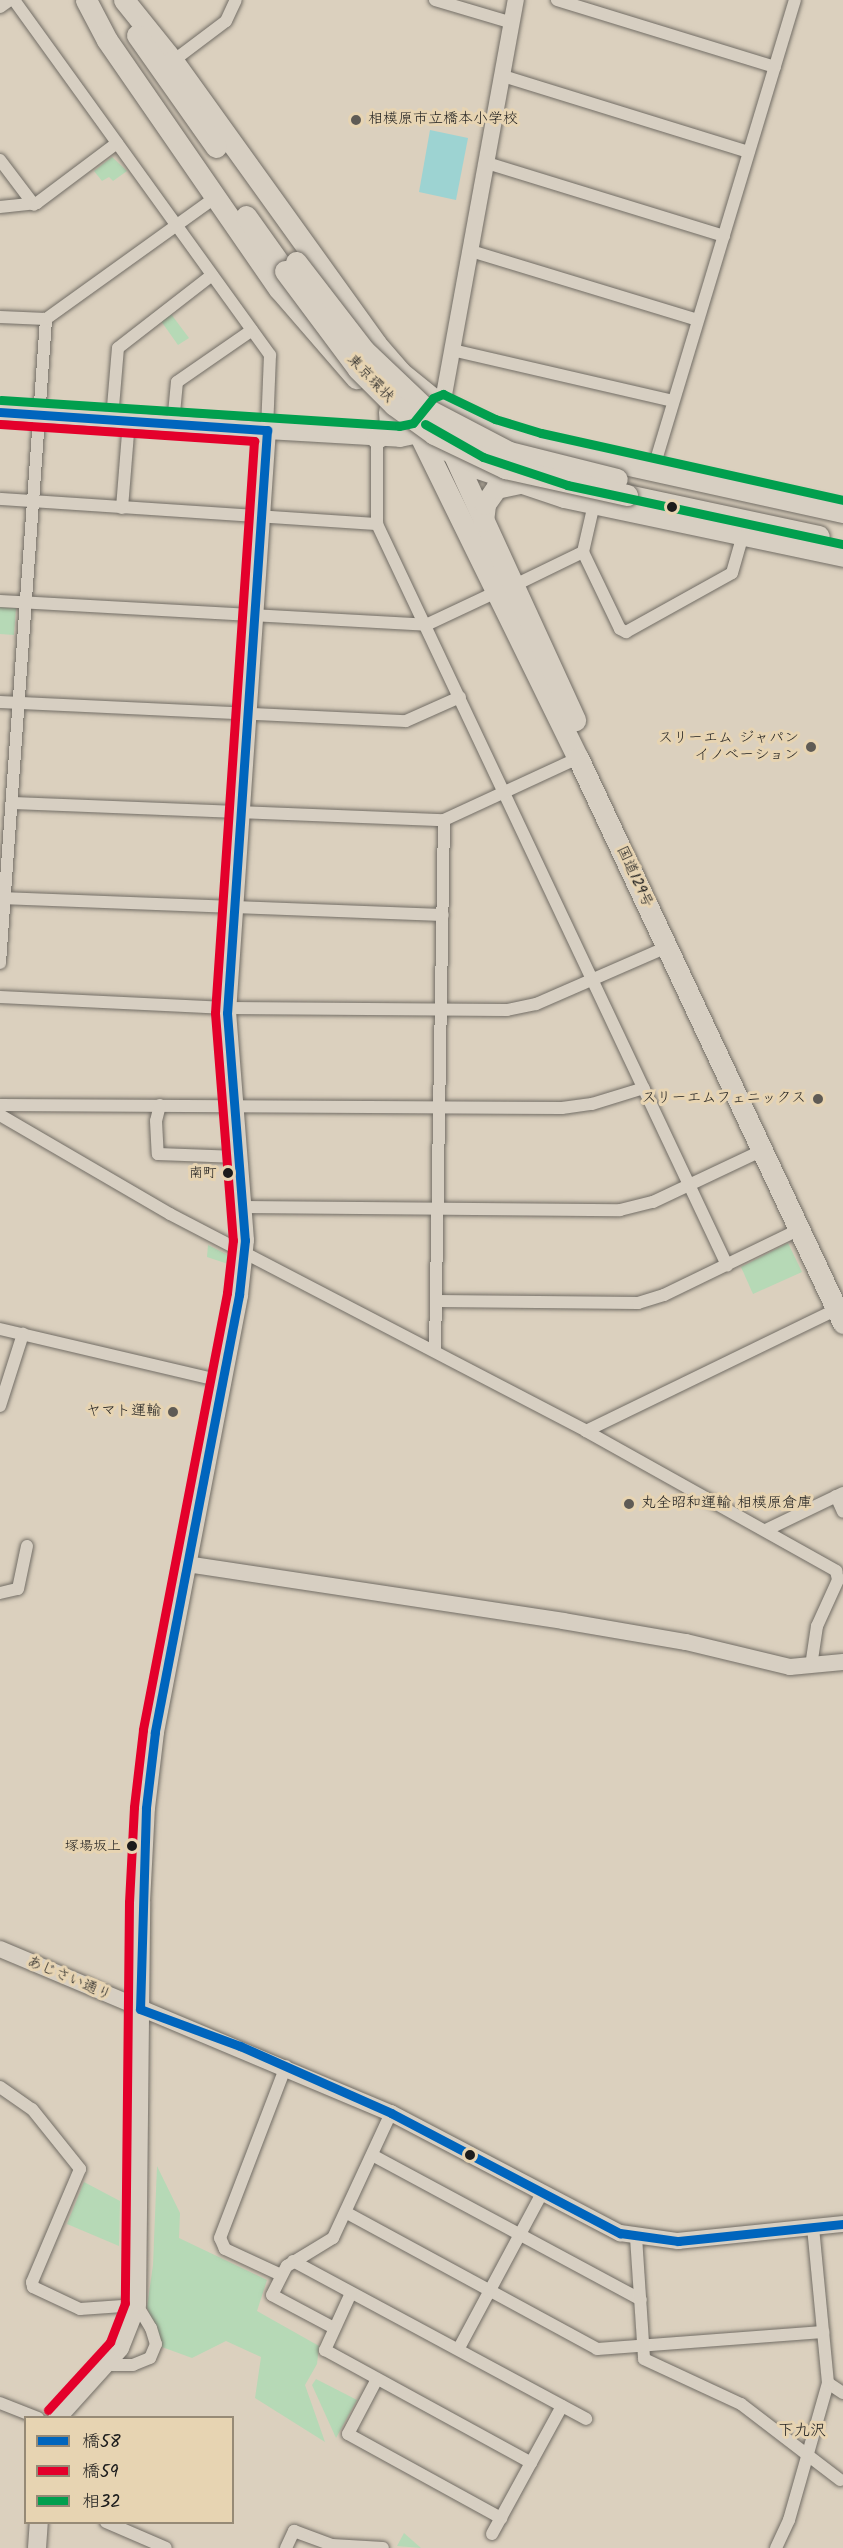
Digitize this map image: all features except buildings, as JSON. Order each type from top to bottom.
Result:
[{"type":"highway","points":[[87,0],[107,40],[311,329],[389,411],[436,446],[519,483],[594,504],[843,556]]},
{"type":"highway","name":"東京環状","points":[[87,0],[139,64],[290,267]]},
{"type":"highway","name":"東京環状","points":[[113,0],[363,375],[394,405],[434,434],[505,468],[843,526]]},
{"type":"highway","points":[[124,0],[173,61],[362,327],[400,372],[442,406],[512,438],[843,512]]},
{"type":"highway","name":"国道129号","points":[[442,406],[436,446],[441,474],[504,589],[841,1308]]},
{"type":"highway","points":[[377,438],[390,426],[389,411]]},
{"type":"highway","name":"国道129号","points":[[436,446],[483,521],[504,589],[578,758],[800,1229],[841,1308]]},
{"type":"highway","points":[[483,521],[484,504],[496,488],[519,483]]},
{"type":"highway","name":"東京環状","points":[[629,489],[843,541]]},
{"type":"main road","points":[[58,2416],[70,2399],[105,2365],[128,2332],[137,2305],[140,2009],[146,1808],[155,1732],[222,1381],[244,1250],[243,1207],[227,1008],[267,430],[377,438],[436,446],[442,406]]},
{"type":"main road","points":[[37,2548],[39,2524]]},
{"type":"street","points":[[0,7],[12,0],[272,358],[267,430],[0,412]]},
{"type":"street","points":[[435,0],[512,23]]},
{"type":"street","points":[[442,406],[516,0]]},
{"type":"street","points":[[557,0],[775,68]]},
{"type":"street","points":[[653,470],[795,0]]},
{"type":"street","points":[[173,61],[226,21],[232,3]]},
{"type":"street","points":[[502,76],[749,152]]},
{"type":"street","points":[[0,207],[33,205],[117,143]]},
{"type":"street","points":[[0,160],[33,205]]},
{"type":"street","points":[[487,163],[724,236]]},
{"type":"street","points":[[0,317],[46,320],[216,197]]},
{"type":"street","points":[[471,251],[698,320]]},
{"type":"street","points":[[112,419],[118,348],[212,275]]},
{"type":"street","points":[[0,963],[2,898],[13,803],[18,703],[46,320]]},
{"type":"street","points":[[173,424],[176,384],[252,330]]},
{"type":"street","points":[[452,350],[674,401]]},
{"type":"street","points":[[123,508],[129,421]]},
{"type":"street","points":[[377,438],[376,524],[691,1184],[727,1265]]},
{"type":"street","points":[[0,499],[376,524]]},
{"type":"street","points":[[594,504],[583,552],[620,629],[626,632],[732,573],[743,535]]},
{"type":"street","points":[[0,601],[426,625],[583,552]]},
{"type":"street","points":[[0,702],[406,721],[460,697]]},
{"type":"street","points":[[13,803],[444,820],[578,758]]},
{"type":"street","points":[[435,1351],[444,820]]},
{"type":"street","points":[[2,898],[443,915]]},
{"type":"street","points":[[0,997],[227,1008],[441,1010],[521,1008],[594,981],[667,947]]},
{"type":"street","points":[[0,1105],[579,1107],[644,1088]]},
{"type":"street","points":[[160,1105],[156,1121],[158,1154],[238,1157]]},
{"type":"street","points":[[0,1115],[115,1183],[586,1431],[766,1530],[838,1573],[817,1626],[811,1666]]},
{"type":"street","points":[[243,1207],[438,1211],[620,1210],[653,1202],[763,1150]]},
{"type":"street","points":[[437,1301],[638,1303],[664,1295],[800,1229]]},
{"type":"street","points":[[586,1431],[841,1308]]},
{"type":"street","points":[[0,1329],[222,1381]]},
{"type":"street","points":[[0,1406],[23,1334]]},
{"type":"street","points":[[766,1530],[839,1495],[843,1512]]},
{"type":"street","points":[[0,1593],[18,1588],[27,1546]]},
{"type":"street","points":[[187,1564],[466,1605],[686,1642],[790,1667],[843,1662]]},
{"type":"street","name":"あじさい通り","points":[[0,1949],[140,2009],[286,2066],[391,2113],[600,2225],[636,2237],[678,2241],[843,2224]]},
{"type":"street","points":[[281,2275],[225,2249],[220,2238],[286,2066]]},
{"type":"street","points":[[0,2087],[32,2109],[80,2169],[32,2282],[33,2288],[80,2309],[137,2305],[154,2336],[153,2355],[133,2365],[105,2365]]},
{"type":"street","points":[[334,2328],[272,2295],[281,2275],[293,2261],[333,2238],[374,2156],[391,2113]]},
{"type":"street","points":[[374,2156],[641,2300]]},
{"type":"street","points":[[459,2348],[541,2194]]},
{"type":"street","points":[[347,2213],[597,2349],[644,2348],[823,2332]]},
{"type":"street","points":[[776,2548],[808,2456],[828,2383],[813,2227]]},
{"type":"street","points":[[636,2237],[644,2348],[642,2356],[648,2362],[741,2404],[840,2480]]},
{"type":"street","points":[[293,2261],[459,2348],[586,2419]]},
{"type":"street","points":[[351,2293],[326,2350],[531,2463]]},
{"type":"street","points":[[377,2379],[348,2434],[501,2518]]},
{"type":"street","points":[[828,2383],[843,2393]]},
{"type":"street","points":[[0,2403],[33,2416]]},
{"type":"street","points":[[492,2534],[562,2406]]},
{"type":"street","points":[[108,2524],[166,2548]]},
{"type":"street","points":[[286,2548],[294,2531],[332,2545],[383,2548]]},
{"type":"green space","points":[[112,157],[127,171],[113,181],[109,177],[102,181],[94,171]]},
{"type":"green space","points":[[171,314],[189,338],[178,345],[161,321]]},
{"type":"green space","points":[[0,607],[16,608],[14,635],[0,634]]},
{"type":"green space","points":[[788,1243],[802,1272],[753,1294],[741,1267]]},
{"type":"green space","points":[[208,1245],[228,1255],[231,1265],[207,1257]]},
{"type":"green space","points":[[157,2166],[180,2213],[179,2238],[267,2280],[257,2311],[319,2346],[317,2364],[305,2385],[325,2442],[255,2398],[261,2357],[226,2341],[192,2358],[162,2347],[147,2307],[153,2265]]},
{"type":"green space","points":[[84,2182],[120,2201],[119,2246],[67,2224]]},
{"type":"green space","points":[[316,2379],[357,2400],[336,2438],[312,2385]]},
{"type":"green space","points":[[404,2533],[421,2548],[397,2546]]},
{"type":"water","points":[[430,130],[468,138],[456,200],[419,192]]},
{"type":"transit line","name":"相32","points":[[1,400],[399,426],[413,423],[433,398],[443,394],[495,419],[541,433],[843,500]]},
{"type":"transit line","name":"橋58","points":[[0,412],[267,430],[227,1013],[245,1240],[239,1295],[155,1732],[146,1808],[140,2009],[240,2046],[391,2113],[620,2233],[678,2241],[843,2224]]},
{"type":"transit line","name":"橋59","points":[[0,424],[254,441],[215,1013],[233,1240],[227,1293],[143,1730],[134,1807],[129,1902],[125,2303],[110,2342],[48,2410]]},
{"type":"transit line","name":"相32","points":[[425,424],[483,457],[567,485],[843,544]]},
{"type":"place","name":"相模原市立橋本小学校","points":[[356,120]]},
{"type":"place","name":"スリーエム ジャパン イノベーション","points":[[811,747]]},
{"type":"place","name":"スリーエムフェニックス","points":[[818,1099]]},
{"type":"place","name":"南町","points":[[228,1173]]},
{"type":"place","name":"ヤマト運輸","points":[[173,1412]]},
{"type":"place","name":"丸全昭和運輸 相模原倉庫","points":[[629,1504]]},
{"type":"place","name":"塚場坂上","points":[[132,1846]]},
{"type":"district","name":"下九沢","points":[[802,2431]]}]
